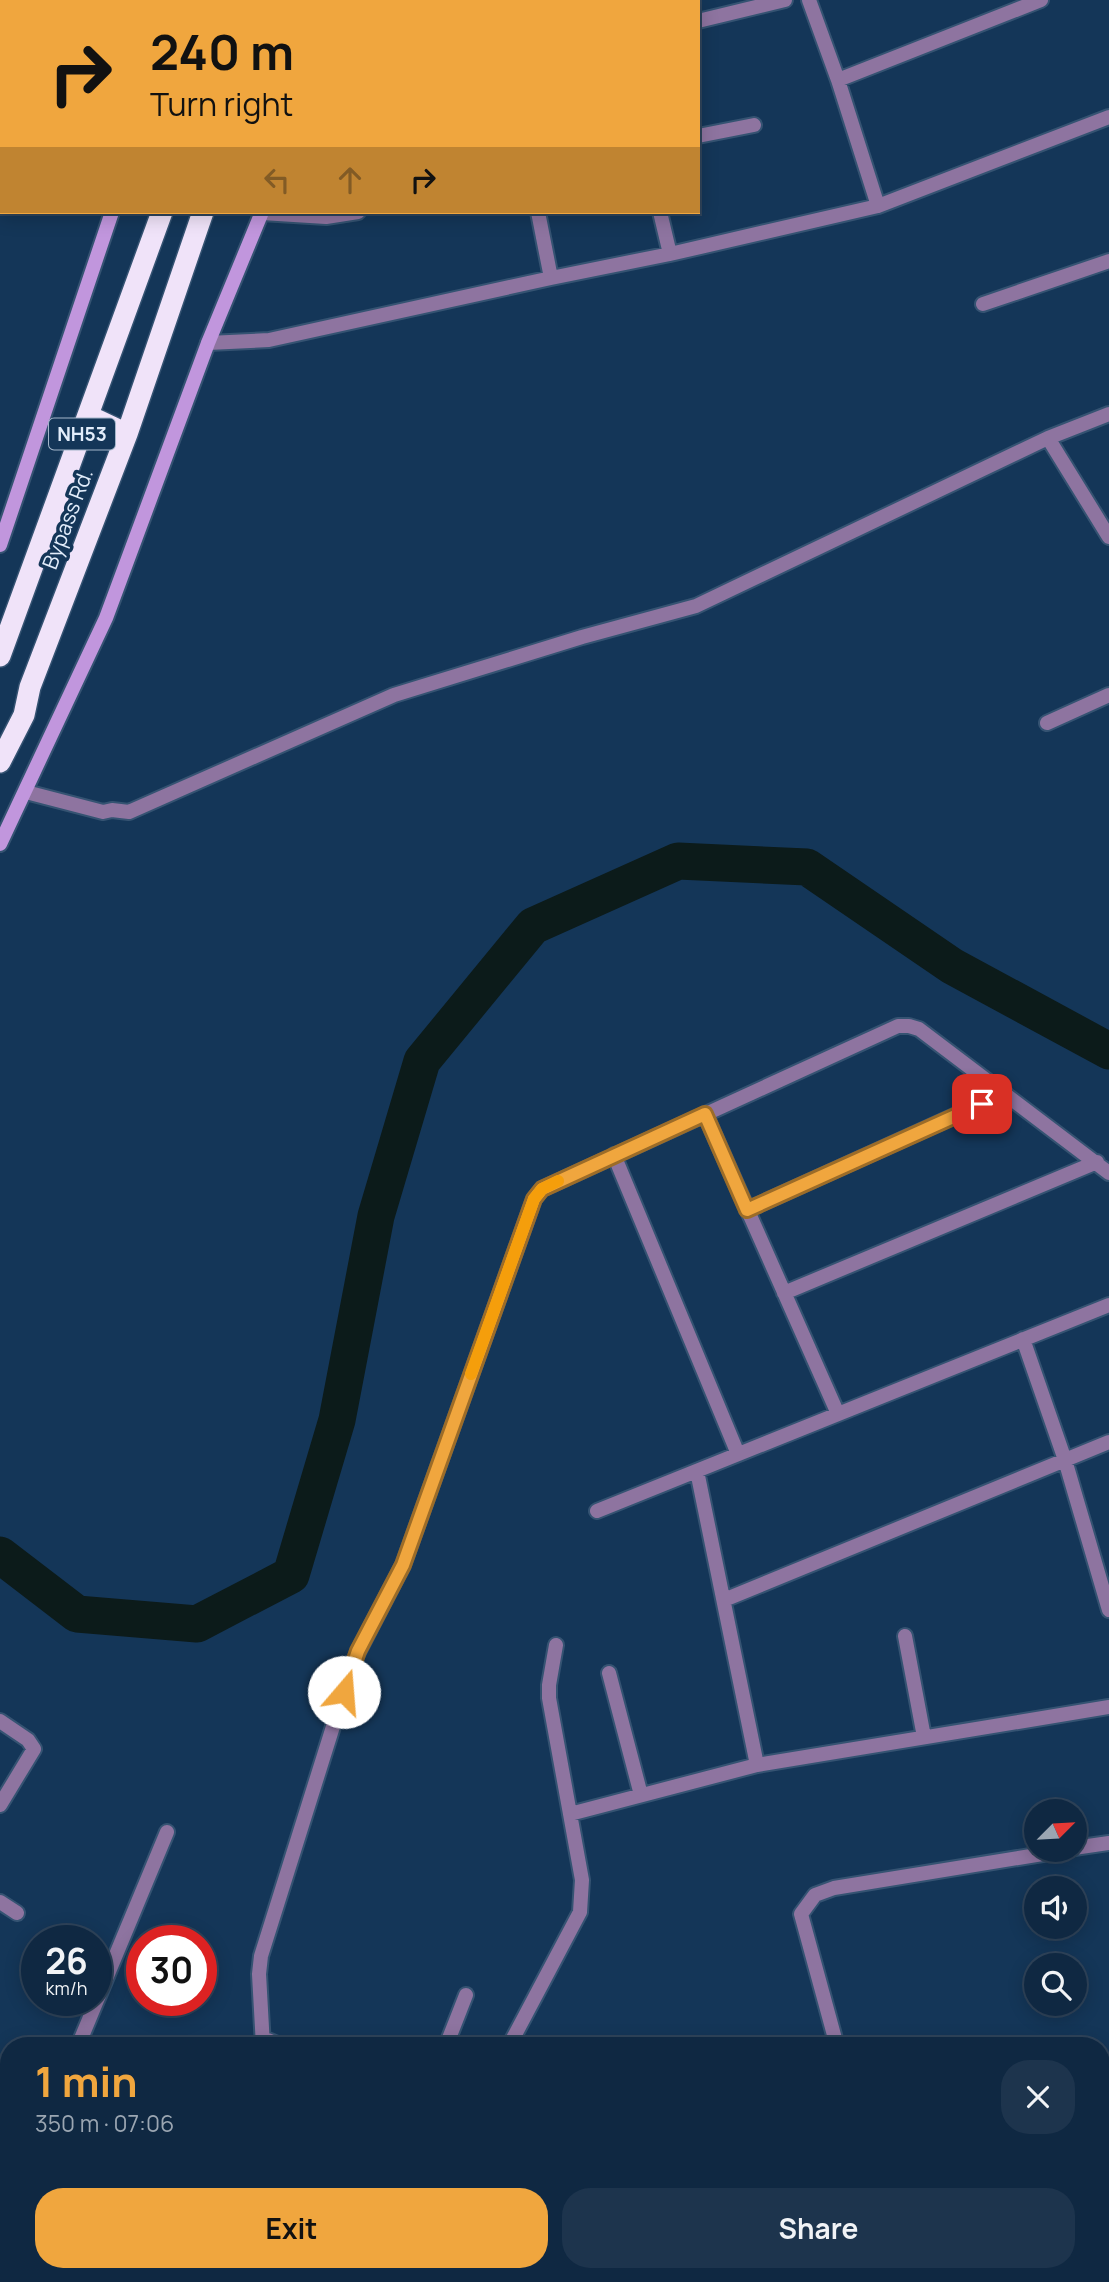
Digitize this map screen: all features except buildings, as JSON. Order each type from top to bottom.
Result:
[{"type":"highway","name":"Bypass Rd.","points":[[0,656],[5,628],[89,416],[161,214]]},
{"type":"highway","name":"Bypass Rd.","points":[[0,762],[24,715],[30,687],[127,434],[203,214]]},
{"type":"highway","points":[[89,416],[127,434]]},
{"type":"street","points":[[700,21],[785,0]]},
{"type":"street","points":[[809,0],[878,206]]},
{"type":"street","points":[[838,80],[1041,0]]},
{"type":"street","points":[[208,343],[269,340],[670,254],[878,206],[1109,117]]},
{"type":"street","points":[[700,136],[754,125]]},
{"type":"street","points":[[0,545],[111,214]]},
{"type":"street","points":[[0,844],[106,618],[208,343],[261,214]]},
{"type":"street","points":[[288,214],[326,217],[345,214]]},
{"type":"street","points":[[538,214],[551,278]]},
{"type":"street","points":[[660,214],[670,254]]},
{"type":"street","points":[[983,304],[1109,261]]},
{"type":"street","points":[[26,792],[103,812],[129,812],[394,695],[582,637],[696,606],[1048,438],[1109,414]]},
{"type":"street","points":[[1048,438],[1109,537]]},
{"type":"street","points":[[1047,723],[1109,695]]},
{"type":"street","points":[[263,2037],[259,1974],[261,1956],[352,1666],[403,1565],[534,1199],[542,1189],[898,1026],[919,1029],[1109,1173]]},
{"type":"street","points":[[747,1210],[1005,1094]]},
{"type":"street","points":[[705,1114],[838,1414]]},
{"type":"street","points":[[614,1155],[738,1454]]},
{"type":"street","points":[[784,1293],[1097,1162]]},
{"type":"street","points":[[597,1511],[1109,1305]]},
{"type":"street","points":[[1024,1339],[1065,1460],[1109,1610]]},
{"type":"street","points":[[724,1600],[1109,1442]]},
{"type":"street","points":[[697,1471],[757,1765]]},
{"type":"street","points":[[905,1636],[924,1737]]},
{"type":"street","points":[[514,2037],[580,1912],[582,1880],[549,1698],[556,1645]]},
{"type":"street","points":[[609,1673],[641,1795]]},
{"type":"street","points":[[570,1814],[757,1765],[1109,1707]]},
{"type":"street","points":[[0,1721],[27,1740],[34,1749],[0,1805]]},
{"type":"street","points":[[82,2037],[167,1832]]},
{"type":"street","points":[[1087,1847],[1109,1843]]},
{"type":"street","points":[[835,2037],[801,1914],[815,1895],[834,1888],[1024,1857]]},
{"type":"street","points":[[0,1902],[17,1913]]},
{"type":"street","points":[[449,2037],[466,1994]]},
{"type":"waterway","points":[[0,1555],[77,1614],[197,1624],[291,1575],[337,1420],[376,1216],[422,1061],[533,926],[678,861],[807,867],[952,966],[1109,1051]]},
{"type":"slow traffic","points":[[471,1374],[534,1199],[542,1189],[558,1181]]},
{"type":"route","points":[[344,1692],[358,1651],[403,1565],[534,1199],[542,1189],[705,1114],[747,1210],[982,1104]]}]
